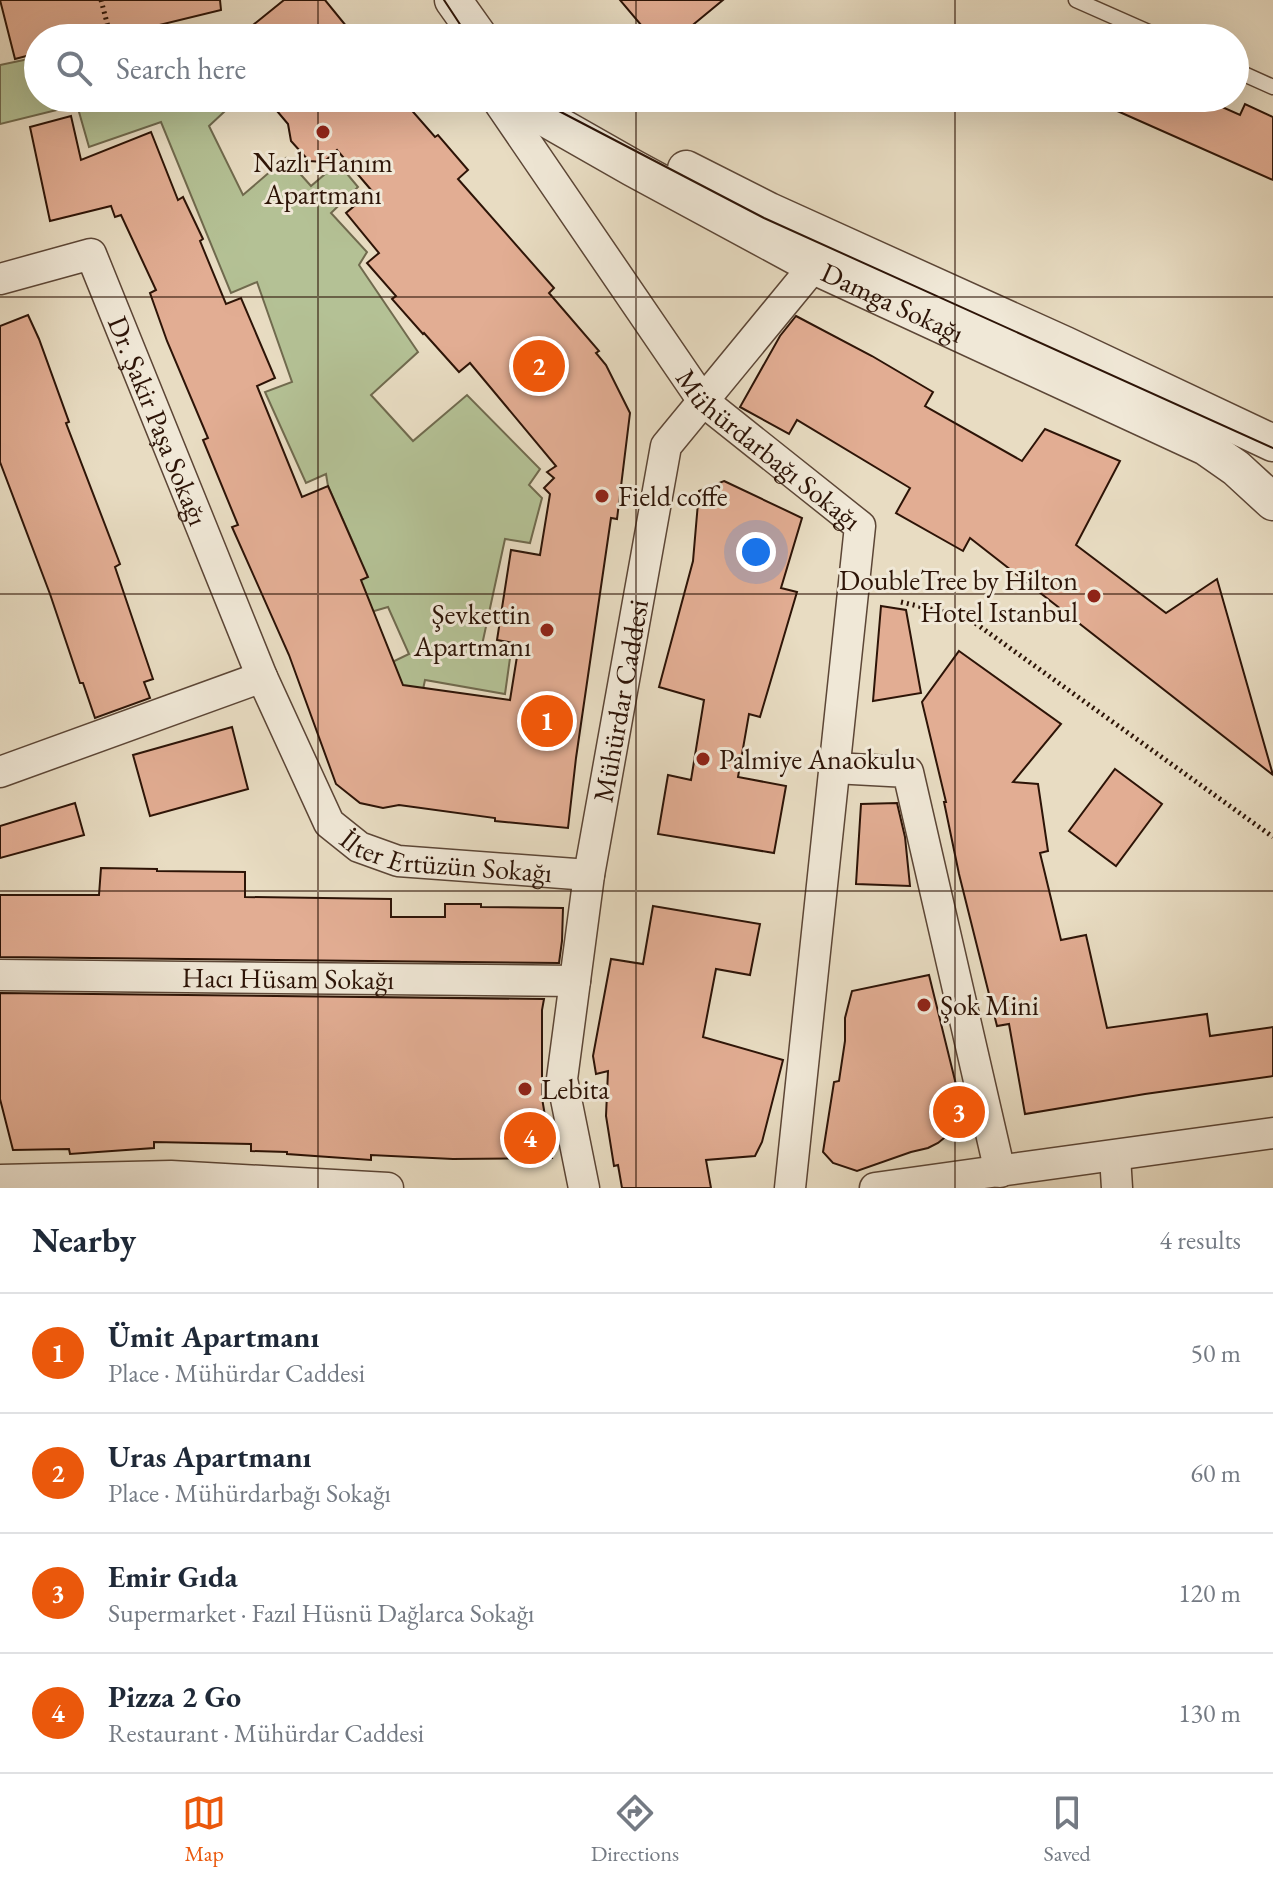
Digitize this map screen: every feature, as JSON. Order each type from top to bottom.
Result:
[{"type":"street","points":[[425,0],[442,24]]},
{"type":"street","points":[[453,0],[470,24]]},
{"type":"street","name":"Mühürdarbağı Sokağı","points":[[506,112],[703,401],[860,526],[790,1188]]},
{"type":"street","name":"Damga Sokağı","points":[[535,112],[814,266],[1206,447],[1236,468],[1273,502]]},
{"type":"street","name":"Damga Sokağı","points":[[577,112],[769,211],[1273,443]]},
{"type":"street","name":"Dr. Şakir Paşa Sokağı","points":[[0,279],[91,254],[262,677]]},
{"type":"street","name":"Mühürdar Caddesi","points":[[584,1188],[562,1079],[589,875],[666,446],[814,266]]},
{"type":"street","points":[[0,772],[262,677]]},
{"type":"street","name":"İlter Ertüzün Sokağı","points":[[262,677],[329,823],[359,847],[398,861],[589,875]]},
{"type":"street","points":[[834,768],[908,772],[1000,1172]]},
{"type":"street","name":"Hacı Hüsam Sokağı","points":[[0,975],[575,981]]},
{"type":"street","points":[[875,1188],[1273,1133]]},
{"type":"street","points":[[1115,1156],[1117,1188]]},
{"type":"street","points":[[0,1180],[171,1176],[388,1188]]},
{"type":"lane","points":[[1076,0],[1130,24]]},
{"type":"lane","points":[[1249,76],[1273,87]]},
{"type":"path","points":[[101,0],[107,24]]},
{"type":"path","points":[[901,602],[968,618],[1273,837]]},
{"type":"green space","points":[[24,60],[24,112],[49,112],[0,124],[0,65]]},
{"type":"green space","points":[[79,112],[224,112],[209,126],[243,195],[286,158],[311,186],[338,163],[358,187],[331,213],[367,252],[359,265],[418,352],[371,395],[413,441],[467,395],[540,469],[529,485],[542,498],[530,543],[505,539],[482,645],[511,651],[505,694],[425,680],[417,718],[386,665],[409,654],[388,607],[364,614],[356,549],[328,486],[326,474],[306,483],[265,392],[292,382],[257,282],[231,293],[161,122],[89,147]]},
{"type":"building","points":[[0,0],[220,0],[221,10],[164,24],[24,24],[24,57],[15,59]]},
{"type":"building","points":[[284,0],[325,0],[345,24],[254,24]]},
{"type":"building","points":[[620,0],[723,0],[694,24],[640,24]]},
{"type":"building","points":[[1249,106],[1273,117],[1273,180],[1120,112],[1233,112],[1240,115],[1241,112],[1249,112]]},
{"type":"building","points":[[278,112],[413,112],[468,170],[458,179],[554,288],[549,293],[599,351],[596,353],[606,365],[630,413],[617,519],[611,518],[568,828],[495,821],[495,818],[399,805],[383,808],[360,803],[336,784],[289,655],[232,527],[238,525],[203,440],[208,438],[150,293],[156,290],[121,215],[115,217],[111,206],[50,221],[30,127],[71,116],[81,160],[151,132],[178,200],[183,197],[203,239],[200,241],[226,304],[241,298],[275,378],[257,386],[302,497],[328,486],[368,577],[361,580],[403,685],[510,700],[519,644],[497,640],[511,550],[540,555],[550,494],[544,488],[554,478],[547,472],[556,466],[470,363],[459,372],[392,299],[396,296],[367,263],[379,253],[346,213],[372,191],[337,150],[324,162],[309,161],[291,141],[288,124]]},
{"type":"building","points":[[28,315],[120,564],[115,567],[153,679],[144,682],[150,698],[95,718],[0,462],[0,326]]},
{"type":"building","points":[[796,316],[933,392],[925,406],[1022,461],[1045,429],[1120,461],[1076,545],[1166,613],[1217,579],[1273,775],[970,538],[963,551],[896,513],[910,488],[797,420],[789,434],[740,407],[780,336]]},
{"type":"building","points":[[724,481],[802,518],[781,588],[797,592],[760,717],[749,714],[738,777],[786,786],[774,853],[658,834],[668,775],[691,780],[704,700],[659,687],[693,561],[699,491]]},
{"type":"building","points":[[881,606],[906,610],[921,693],[873,701]]},
{"type":"building","points":[[959,651],[1061,724],[1013,782],[1038,784],[1048,851],[1040,853],[1061,940],[1086,935],[1107,1028],[1207,1014],[1210,1036],[1273,1027],[1273,1076],[1025,1114],[1009,1024],[997,1026],[959,874],[946,802],[922,702]]},
{"type":"building","points":[[232,727],[248,789],[150,816],[133,755]]},
{"type":"building","points":[[1115,769],[1162,804],[1116,866],[1069,831]]},
{"type":"building","points":[[75,803],[84,835],[0,858],[0,826]]},
{"type":"building","points":[[897,803],[905,837],[910,886],[856,884],[861,804]]},
{"type":"building","points":[[101,868],[245,872],[245,897],[391,899],[391,917],[445,917],[445,904],[563,908],[559,963],[0,957],[0,895],[99,895]]},
{"type":"building","points":[[653,906],[760,924],[750,975],[716,969],[703,1037],[783,1060],[762,1142],[755,1156],[706,1160],[711,1188],[622,1188],[618,1165],[614,1166],[606,1116],[608,1071],[596,1074],[593,1056],[611,959],[643,964]]},
{"type":"building","points":[[929,975],[965,1121],[928,1148],[857,1171],[833,1163],[823,1152],[834,1082],[839,1081],[845,1018],[852,991]]},
{"type":"building","points":[[0,993],[544,999],[542,1098],[552,1158],[453,1159],[371,1155],[371,1160],[251,1151],[251,1144],[154,1142],[154,1148],[70,1154],[69,1149],[13,1150],[0,1099]]},
{"type":"tram line","points":[[444,0],[460,24]]},
{"type":"tram line","points":[[561,112],[764,218],[1273,448]]},
{"type":"place","name":"Nazlı Hanım Apartmanı","points":[[323,132]]},
{"type":"place","name":"Uras Apartmanı","points":[[539,366]]},
{"type":"place","name":"Field coffe","points":[[602,496]]},
{"type":"place","name":"DoubleTree by Hilton Hotel Istanbul","points":[[1094,596]]},
{"type":"place","name":"Şevkettin Apartmanı","points":[[547,630]]},
{"type":"place","name":"Ümit Apartmanı","points":[[547,721]]},
{"type":"place","name":"Palmiye Anaokulu","points":[[703,759]]},
{"type":"place","name":"Şok Mini","points":[[924,1005]]},
{"type":"place","name":"Lebita","points":[[525,1089]]},
{"type":"place","name":"Emir Gıda","points":[[959,1112]]},
{"type":"place","name":"Pizza 2 Go","points":[[530,1138]]}]
